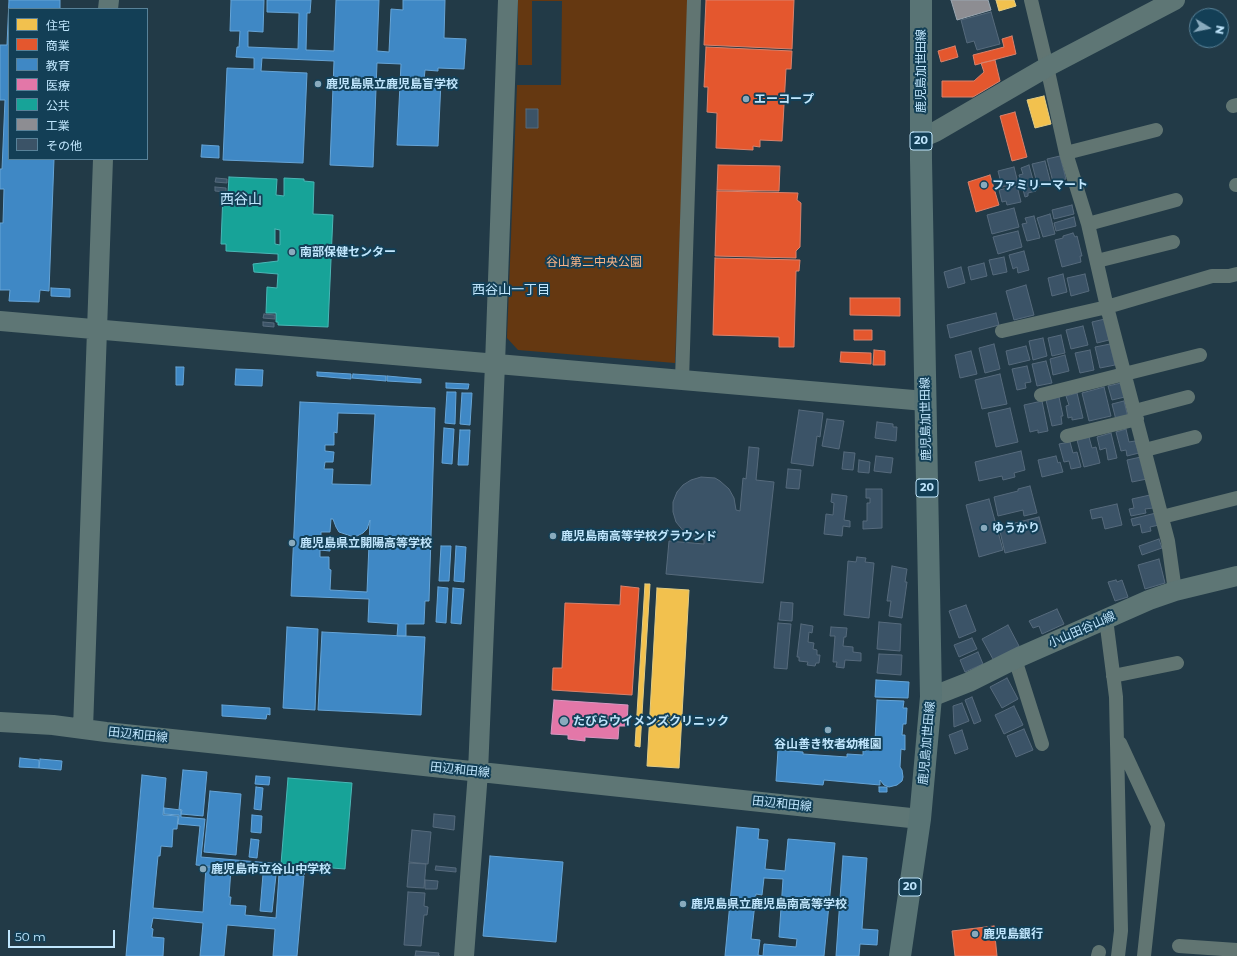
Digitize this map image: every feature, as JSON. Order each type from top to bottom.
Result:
[{"type":"main road","name":"鹿児島加世田線","points":[[900,956],[920,819],[931,697],[921,138],[921,0]]},
{"type":"street","points":[[464,956],[478,772],[508,0]]},
{"type":"street","points":[[682,380],[694,0]]},
{"type":"street","points":[[1030,0],[1047,67],[1066,153],[1088,224],[1107,307],[1168,541],[1174,591]]},
{"type":"street","points":[[921,138],[935,132],[966,112],[1047,67],[1175,0]]},
{"type":"street","points":[[1066,153],[1156,130]]},
{"type":"street","points":[[83,729],[103,160]]},
{"type":"street","points":[[1088,224],[1176,200]]},
{"type":"street","points":[[1097,261],[1173,242]]},
{"type":"street","points":[[1002,331],[1107,307],[1212,276],[1229,276],[1237,274]]},
{"type":"street","points":[[0,321],[925,401]]},
{"type":"street","points":[[1041,395],[1200,355]]},
{"type":"street","points":[[1067,436],[1188,397]]},
{"type":"street","points":[[1145,450],[1195,437]]},
{"type":"street","points":[[1162,518],[1237,498]]},
{"type":"street","name":"小山田谷山線","points":[[931,697],[969,682],[1015,659],[1149,600],[1174,591],[1237,576]]},
{"type":"street","points":[[1106,619],[1116,697],[1121,926],[1118,956]]},
{"type":"street","points":[[1015,659],[1042,744]]},
{"type":"street","points":[[1113,676],[1178,663]]},
{"type":"street","name":"田辺和田線","points":[[0,722],[53,725],[920,819]]},
{"type":"street","points":[[1117,737],[1158,825],[1144,956]]},
{"type":"street","points":[[1179,946],[1237,950]]},
{"type":"green space","name":"谷山第二中央公園","points":[[518,0],[689,0],[675,363],[518,350],[507,338],[517,85],[561,85],[562,1],[532,1],[532,65],[518,65]]},
{"type":"building: 住宅","points":[[996,0],[1014,0],[1016,6],[999,11]]},
{"type":"building: 住宅","points":[[1044,96],[1051,124],[1035,128],[1027,100]]},
{"type":"building: 住宅","points":[[645,584],[650,584],[640,747],[635,746]]},
{"type":"building: 住宅","points":[[657,588],[689,590],[679,768],[647,766]]},
{"type":"building: 商業","points":[[706,0],[794,0],[792,49],[704,45]]},
{"type":"building: 商業","points":[[1012,36],[1016,54],[975,65],[973,55],[1004,47],[1002,39]]},
{"type":"building: 商業","points":[[955,46],[958,57],[941,62],[938,51]]},
{"type":"building: 商業","name":"エーコープ","points":[[706,47],[792,51],[791,69],[786,69],[782,141],[760,140],[760,147],[753,146],[753,150],[716,148],[717,113],[707,112],[708,87],[704,87]]},
{"type":"building: 商業","points":[[995,60],[1000,81],[973,97],[942,97],[942,81],[974,81],[984,72],[981,63]]},
{"type":"building: 商業","points":[[1015,112],[1027,157],[1012,161],[1000,116]]},
{"type":"building: 商業","points":[[718,165],[780,166],[779,191],[717,190]]},
{"type":"building: 商業","points":[[990,175],[999,205],[976,212],[968,182]]},
{"type":"building: 商業","points":[[717,191],[798,193],[797,200],[801,203],[800,247],[796,251],[796,258],[715,256]]},
{"type":"building: 商業","points":[[715,258],[800,260],[799,271],[796,271],[794,347],[779,347],[779,337],[713,335]]},
{"type":"building: 商業","points":[[850,298],[900,298],[900,316],[850,315]]},
{"type":"building: 商業","points":[[854,330],[872,330],[872,340],[854,340]]},
{"type":"building: 商業","points":[[874,350],[885,351],[885,365],[873,365]]},
{"type":"building: 商業","points":[[841,352],[871,353],[871,364],[840,362]]},
{"type":"building: 商業","points":[[621,586],[639,588],[632,695],[552,690],[553,668],[562,668],[565,603],[620,605]]},
{"type":"building: 商業","points":[[994,926],[997,956],[955,956],[952,931]]},
{"type":"building: 教育","points":[[9,0],[60,0],[60,8],[9,8]]},
{"type":"building: 教育","points":[[231,0],[264,0],[263,32],[248,31],[248,47],[298,49],[299,13],[267,12],[267,0],[311,0],[310,13],[307,13],[306,50],[334,51],[336,0],[379,0],[377,51],[389,52],[391,9],[403,10],[403,0],[445,0],[444,38],[466,39],[464,69],[438,68],[438,71],[425,70],[424,80],[441,81],[438,146],[397,145],[401,64],[377,63],[373,167],[330,165],[334,61],[262,58],[261,71],[307,73],[303,163],[223,160],[227,68],[254,69],[254,58],[236,57],[237,47],[239,47],[240,31],[230,31]]},
{"type":"building: 教育","points":[[8,22],[8,160],[54,160],[49,291],[40,290],[39,302],[9,301],[10,290],[0,290],[0,223],[3,223],[4,189],[0,189],[0,169],[2,169],[5,100],[0,100],[0,45],[7,45]]},
{"type":"building: 教育","points":[[202,145],[219,146],[219,158],[201,157]]},
{"type":"building: 教育","points":[[51,288],[70,289],[70,297],[51,296]]},
{"type":"building: 教育","points":[[176,367],[184,367],[183,385],[176,385]]},
{"type":"building: 教育","points":[[236,369],[263,370],[262,386],[235,385]]},
{"type":"building: 教育","points":[[317,372],[351,374],[351,379],[317,376]]},
{"type":"building: 教育","points":[[353,374],[386,376],[386,381],[352,378]]},
{"type":"building: 教育","points":[[387,376],[421,379],[421,383],[387,381]]},
{"type":"building: 教育","points":[[446,383],[469,384],[468,389],[446,388]]},
{"type":"building: 教育","points":[[447,392],[456,392],[455,424],[445,423]]},
{"type":"building: 教育","points":[[462,393],[472,393],[470,425],[460,424]]},
{"type":"building: 教育","points":[[300,402],[435,408],[429,601],[425,601],[424,624],[406,624],[406,636],[397,636],[398,624],[368,622],[369,599],[291,596]],"holes":[[[338,413],[375,414],[371,485],[332,484],[333,469],[324,469],[325,462],[333,462],[334,452],[325,451],[325,445],[334,445],[334,432],[337,433]],[[331,519],[333,519],[339,532],[351,536],[357,536],[363,533],[367,529],[370,520],[367,592],[330,590],[331,570],[329,569],[329,557],[320,557],[320,550],[330,551],[330,539],[321,538],[321,532],[330,532]]]},
{"type":"building: 教育","points":[[444,428],[454,429],[452,464],[442,463]]},
{"type":"building: 教育","points":[[460,430],[470,430],[468,465],[458,465]]},
{"type":"building: 教育","points":[[441,546],[451,546],[449,581],[439,581]]},
{"type":"building: 教育","points":[[456,546],[466,547],[464,582],[454,581]]},
{"type":"building: 教育","points":[[438,587],[448,588],[446,623],[436,622]]},
{"type":"building: 教育","points":[[453,588],[464,589],[461,624],[451,623]]},
{"type":"building: 教育","points":[[287,627],[318,629],[315,710],[283,708]]},
{"type":"building: 教育","points":[[322,632],[425,637],[421,715],[318,710]]},
{"type":"building: 教育","points":[[876,680],[909,682],[908,698],[875,697]]},
{"type":"building: 教育","points":[[877,700],[904,701],[903,708],[907,708],[906,724],[903,724],[902,735],[905,735],[905,750],[901,749],[900,767],[903,777],[902,781],[897,785],[889,787],[884,785],[880,780],[880,785],[824,780],[823,785],[776,781],[778,750],[803,752],[803,754],[847,757],[847,754],[863,755],[863,750],[866,751],[866,740],[875,741]]},
{"type":"building: 教育","points":[[222,705],[270,708],[270,715],[267,714],[266,719],[222,716]]},
{"type":"building: 教育","points":[[20,758],[39,760],[39,768],[19,767]]},
{"type":"building: 教育","points":[[40,759],[62,761],[61,770],[39,768]]},
{"type":"building: 教育","points":[[183,770],[207,772],[203,816],[181,814],[182,810],[179,809]]},
{"type":"building: 教育","points":[[142,775],[166,778],[163,815],[178,816],[177,829],[173,829],[172,847],[161,846],[160,856],[158,856],[153,908],[203,912],[206,867],[231,869],[229,897],[231,897],[230,905],[246,906],[245,915],[276,918],[279,874],[304,876],[297,956],[273,956],[275,929],[227,925],[224,956],[200,956],[203,923],[153,918],[151,928],[153,929],[152,937],[164,938],[163,956],[126,956]]},
{"type":"building: 教育","points":[[256,776],[270,777],[269,785],[255,784]]},
{"type":"building: 教育","points":[[256,787],[263,788],[261,810],[254,809]]},
{"type":"building: 教育","points":[[879,787],[887,787],[887,792],[879,792]]},
{"type":"building: 教育","points":[[210,791],[241,794],[236,855],[204,852]]},
{"type":"building: 教育","points":[[164,808],[181,810],[181,817],[205,819],[201,857],[305,866],[304,875],[196,865],[200,826],[178,824],[179,815],[164,814]]},
{"type":"building: 教育","points":[[252,815],[262,816],[261,833],[251,832]]},
{"type":"building: 教育","points":[[737,827],[759,829],[758,839],[768,840],[765,869],[785,871],[788,839],[835,843],[824,956],[763,956],[725,956]],"holes":[[[764,878],[783,879],[779,937],[797,939],[796,947],[764,944],[763,956],[758,955],[760,940],[751,939],[756,894],[762,895]]]},
{"type":"building: 教育","points":[[251,839],[259,840],[257,858],[249,857]]},
{"type":"building: 教育","points":[[490,856],[563,862],[556,942],[483,936]]},
{"type":"building: 教育","points":[[843,856],[867,858],[862,929],[878,930],[877,945],[860,944],[859,956],[836,956]]},
{"type":"building: 教育","points":[[263,874],[276,875],[272,912],[260,911]]},
{"type":"building: 医療","points":[[554,700],[628,705],[627,726],[619,726],[618,739],[585,737],[585,741],[568,739],[568,735],[551,734]]},
{"type":"building: 公共","name":"南部保健センター","points":[[229,177],[277,179],[276,195],[284,196],[284,178],[304,179],[304,181],[314,182],[313,214],[333,215],[328,327],[278,325],[278,322],[276,322],[276,313],[266,313],[267,287],[277,288],[278,274],[254,272],[253,264],[278,261],[278,254],[226,251],[226,244],[221,244],[223,193],[228,193]],"holes":[[[275,229],[280,230],[280,245],[275,244]]]},
{"type":"building: 公共","points":[[288,778],[352,783],[345,869],[281,864]]},
{"type":"building: 工業","points":[[951,0],[988,0],[991,10],[957,20]]},
{"type":"building: その他","points":[[991,12],[1000,44],[977,50],[974,41],[967,43],[961,20]]},
{"type":"building: その他","points":[[526,109],[538,109],[538,128],[526,128]]},
{"type":"building: その他","points":[[1060,156],[1066,179],[1053,182],[1047,159]]},
{"type":"building: その他","points":[[1045,161],[1051,184],[1038,187],[1032,164]]},
{"type":"building: その他","points":[[1029,165],[1036,191],[1028,193],[1028,196],[1025,197],[1019,175],[1023,174],[1021,168]]},
{"type":"building: その他","points":[[1014,167],[1018,183],[1002,187],[998,171]]},
{"type":"building: その他","points":[[216,178],[227,179],[227,183],[215,182]]},
{"type":"building: その他","points":[[1017,186],[1021,202],[1007,205],[1006,201],[1002,202],[999,190]]},
{"type":"building: その他","points":[[215,187],[226,188],[226,192],[215,191]]},
{"type":"building: その他","points":[[1072,205],[1074,214],[1054,219],[1052,210]]},
{"type":"building: その他","points":[[1014,208],[1019,227],[992,234],[987,215]]},
{"type":"building: その他","points":[[1050,214],[1055,234],[1043,237],[1037,218]]},
{"type":"building: その他","points":[[1034,216],[1040,238],[1027,241],[1022,224],[1027,223],[1025,218]]},
{"type":"building: その他","points":[[1074,217],[1076,226],[1056,231],[1054,223]]},
{"type":"building: その他","points":[[1018,231],[1022,247],[998,254],[993,237]]},
{"type":"building: その他","points":[[1073,233],[1075,237],[1077,236],[1082,256],[1080,256],[1081,262],[1062,267],[1055,240]]},
{"type":"building: その他","points":[[1024,251],[1029,270],[1018,273],[1017,267],[1013,269],[1009,255]]},
{"type":"building: その他","points":[[1004,257],[1007,272],[993,275],[989,260]]},
{"type":"building: その他","points":[[984,263],[987,276],[971,280],[968,267]]},
{"type":"building: その他","points":[[961,267],[965,283],[948,288],[944,272]]},
{"type":"building: その他","points":[[1063,274],[1067,292],[1052,296],[1048,278]]},
{"type":"building: その他","points":[[1085,274],[1089,291],[1071,296],[1067,278]]},
{"type":"building: その他","points":[[1026,285],[1034,315],[1014,320],[1006,291]]},
{"type":"building: その他","points":[[996,313],[999,325],[950,338],[947,325]]},
{"type":"building: その他","points":[[264,314],[275,315],[275,319],[263,318]]},
{"type":"building: その他","points":[[1105,319],[1109,340],[1097,343],[1092,322]]},
{"type":"building: その他","points":[[263,322],[274,323],[274,327],[263,326]]},
{"type":"building: その他","points":[[1083,326],[1088,345],[1071,349],[1066,330]]},
{"type":"building: その他","points":[[1061,335],[1065,353],[1052,356],[1048,338]]},
{"type":"building: その他","points":[[1043,338],[1047,356],[1033,360],[1029,341]]},
{"type":"building: その他","points":[[994,344],[1000,369],[985,373],[979,348]]},
{"type":"building: その他","points":[[1110,344],[1115,365],[1100,368],[1095,347]]},
{"type":"building: その他","points":[[1026,346],[1030,360],[1009,365],[1006,351]]},
{"type":"building: その他","points":[[1090,350],[1094,370],[1080,373],[1075,353]]},
{"type":"building: その他","points":[[971,351],[977,374],[960,378],[955,355]]},
{"type":"building: その他","points":[[1065,355],[1069,371],[1053,375],[1050,359]]},
{"type":"building: その他","points":[[1046,361],[1052,383],[1037,386],[1032,364]]},
{"type":"building: その他","points":[[1027,366],[1031,382],[1025,383],[1026,388],[1017,390],[1012,369]]},
{"type":"building: その他","points":[[1000,374],[1007,404],[982,409],[975,380]]},
{"type":"building: その他","points":[[1121,383],[1125,397],[1112,400],[1108,386]]},
{"type":"building: その他","points":[[1104,387],[1111,416],[1089,421],[1082,393]]},
{"type":"building: その他","points":[[1077,393],[1083,418],[1072,420],[1072,417],[1068,418],[1066,406],[1069,405],[1066,396]]},
{"type":"building: その他","points":[[1059,397],[1063,416],[1061,416],[1062,424],[1052,426],[1046,400]]},
{"type":"building: その他","points":[[1042,401],[1048,431],[1038,433],[1038,430],[1030,432],[1024,405]]},
{"type":"building: その他","points":[[1124,401],[1128,417],[1116,420],[1112,404]]},
{"type":"building: その他","points":[[1010,408],[1018,442],[996,447],[988,413]]},
{"type":"building: その他","points":[[799,410],[823,413],[820,437],[817,436],[813,466],[791,463]]},
{"type":"building: その他","points":[[827,419],[844,421],[839,449],[822,446]]},
{"type":"building: その他","points":[[877,422],[893,424],[893,427],[897,427],[896,441],[875,438]]},
{"type":"building: その他","points":[[1126,429],[1129,442],[1135,441],[1139,453],[1127,456],[1126,450],[1121,451],[1116,432]]},
{"type":"building: その他","points":[[1111,433],[1117,458],[1108,460],[1106,448],[1100,450],[1097,437]]},
{"type":"building: その他","points":[[1089,437],[1092,448],[1096,447],[1100,463],[1084,467],[1077,440]]},
{"type":"building: その他","points":[[1070,442],[1073,453],[1077,452],[1081,467],[1071,469],[1069,461],[1064,462],[1059,444]]},
{"type":"building: その他","points":[[749,447],[759,448],[756,480],[774,482],[763,583],[666,574],[669,541],[704,544],[704,540],[693,538],[685,533],[676,522],[673,512],[673,502],[677,492],[683,485],[691,480],[701,477],[715,478],[729,489],[734,498],[736,510],[740,511],[743,478],[746,479]]},
{"type":"building: その他","points":[[1021,451],[1025,470],[1014,473],[1015,477],[1003,480],[1002,476],[979,481],[975,462]]},
{"type":"building: その他","points":[[844,452],[855,453],[853,470],[842,469]]},
{"type":"building: その他","points":[[876,456],[893,458],[891,473],[874,471]]},
{"type":"building: その他","points":[[1056,456],[1058,463],[1060,462],[1063,472],[1042,477],[1038,460]]},
{"type":"building: その他","points":[[1141,457],[1147,479],[1132,482],[1127,460]]},
{"type":"building: その他","points":[[859,460],[870,462],[869,473],[858,472]]},
{"type":"building: その他","points":[[788,469],[801,470],[799,489],[786,488]]},
{"type":"building: その他","points":[[1030,486],[1037,513],[1024,516],[1023,510],[998,516],[994,497],[1018,491],[1018,489]]},
{"type":"building: その他","points":[[866,489],[882,489],[882,528],[863,529],[863,521],[867,521],[867,503],[870,503],[870,498],[866,498]]},
{"type":"building: その他","points":[[832,494],[847,496],[844,520],[850,521],[850,527],[843,526],[842,536],[824,534],[826,514],[833,515],[834,503],[831,502]]},
{"type":"building: その他","points":[[1150,495],[1153,508],[1145,509],[1146,513],[1131,516],[1129,509],[1134,508],[1132,499]]},
{"type":"building: その他","name":"ゆうかり","points":[[989,499],[1003,550],[979,557],[966,505]]},
{"type":"building: その他","points":[[1117,504],[1122,525],[1105,529],[1102,517],[1092,519],[1090,510]]},
{"type":"building: その他","points":[[1156,513],[1159,525],[1150,527],[1151,531],[1142,533],[1140,524],[1133,526],[1131,519]]},
{"type":"building: その他","points":[[1039,517],[1046,543],[1005,553],[999,527]]},
{"type":"building: その他","points":[[1159,539],[1162,548],[1142,555],[1139,546]]},
{"type":"building: その他","points":[[857,557],[866,558],[865,562],[874,563],[869,618],[844,615],[848,561],[856,562]]},
{"type":"building: その他","points":[[1159,559],[1165,583],[1145,589],[1138,565]]},
{"type":"building: その他","points":[[892,566],[907,569],[905,582],[907,582],[902,618],[889,616],[891,601],[887,601]]},
{"type":"building: その他","points":[[1116,580],[1117,582],[1122,580],[1128,597],[1115,601],[1108,582]]},
{"type":"building: その他","points":[[781,602],[793,603],[792,621],[779,620]]},
{"type":"building: その他","points":[[966,605],[976,631],[959,638],[949,611]]},
{"type":"building: その他","points":[[1057,609],[1064,624],[1042,634],[1039,626],[1033,628],[1029,621]]},
{"type":"building: その他","points":[[879,622],[901,624],[900,651],[877,649]]},
{"type":"building: その他","points":[[778,623],[791,624],[787,669],[774,668]]},
{"type":"building: その他","points":[[801,624],[813,626],[812,633],[809,632],[808,642],[814,643],[813,649],[817,650],[817,655],[820,655],[819,663],[816,663],[815,666],[807,665],[808,662],[799,661],[799,657],[797,657]]},
{"type":"building: その他","points":[[1008,625],[1019,646],[994,661],[982,639]]},
{"type":"building: その他","points":[[831,627],[847,628],[843,646],[853,647],[853,652],[861,653],[861,661],[845,660],[844,668],[836,667],[837,662],[833,662],[835,636],[830,636]]},
{"type":"building: その他","points":[[972,638],[977,649],[959,657],[954,645]]},
{"type":"building: その他","points":[[978,652],[983,664],[965,672],[960,660]]},
{"type":"building: その他","points":[[879,654],[902,655],[901,675],[877,673]]},
{"type":"building: その他","points":[[1007,678],[1018,699],[1002,708],[990,687]]},
{"type":"building: その他","points":[[972,697],[981,721],[974,724],[965,700]]},
{"type":"building: その他","points":[[962,703],[969,721],[954,727],[953,706]]},
{"type":"building: その他","points":[[1014,706],[1023,725],[1004,734],[995,715]]},
{"type":"building: その他","points":[[1024,729],[1033,750],[1016,757],[1007,736]]},
{"type":"building: その他","points":[[962,730],[968,749],[955,754],[949,735]]},
{"type":"building: その他","points":[[434,814],[455,816],[454,830],[433,827]]},
{"type":"building: その他","points":[[412,830],[431,832],[428,864],[409,862]]},
{"type":"building: その他","points":[[409,863],[426,864],[424,888],[407,887]]},
{"type":"building: その他","points":[[436,866],[456,868],[456,872],[435,870]]},
{"type":"building: その他","points":[[425,880],[438,881],[437,889],[425,889]]},
{"type":"building: その他","points":[[408,892],[425,893],[424,906],[428,907],[427,915],[424,915],[421,946],[404,945]]},
{"type":"building: その他","points":[[416,951],[439,953],[438,956],[415,956]]},
{"type":"place","name":"鹿児島県立鹿児島盲学校","points":[[318,84]]},
{"type":"place","name":"エーコープ","points":[[746,99]]},
{"type":"place","name":"ファミリーマート","points":[[984,185]]},
{"type":"place","name":"南部保健センター","points":[[292,252]]},
{"type":"place","name":"ゆうかり","points":[[984,528]]},
{"type":"place","name":"鹿児島南高等学校グラウンド","points":[[553,536]]},
{"type":"place","name":"鹿児島県立開陽高等学校","points":[[292,543]]},
{"type":"place","name":"たびらウイメンズクリニック","points":[[564,721]]},
{"type":"place","name":"谷山善き牧者幼稚園","points":[[828,730]]},
{"type":"place","name":"鹿児島市立谷山中学校","points":[[203,869]]},
{"type":"place","name":"鹿児島県立鹿児島南高等学校","points":[[683,904]]},
{"type":"place","name":"鹿児島銀行","points":[[975,934]]},
{"type":"district","name":"西谷山","points":[[241,200]]},
{"type":"district","name":"西谷山一丁目","points":[[511,290]]}]
